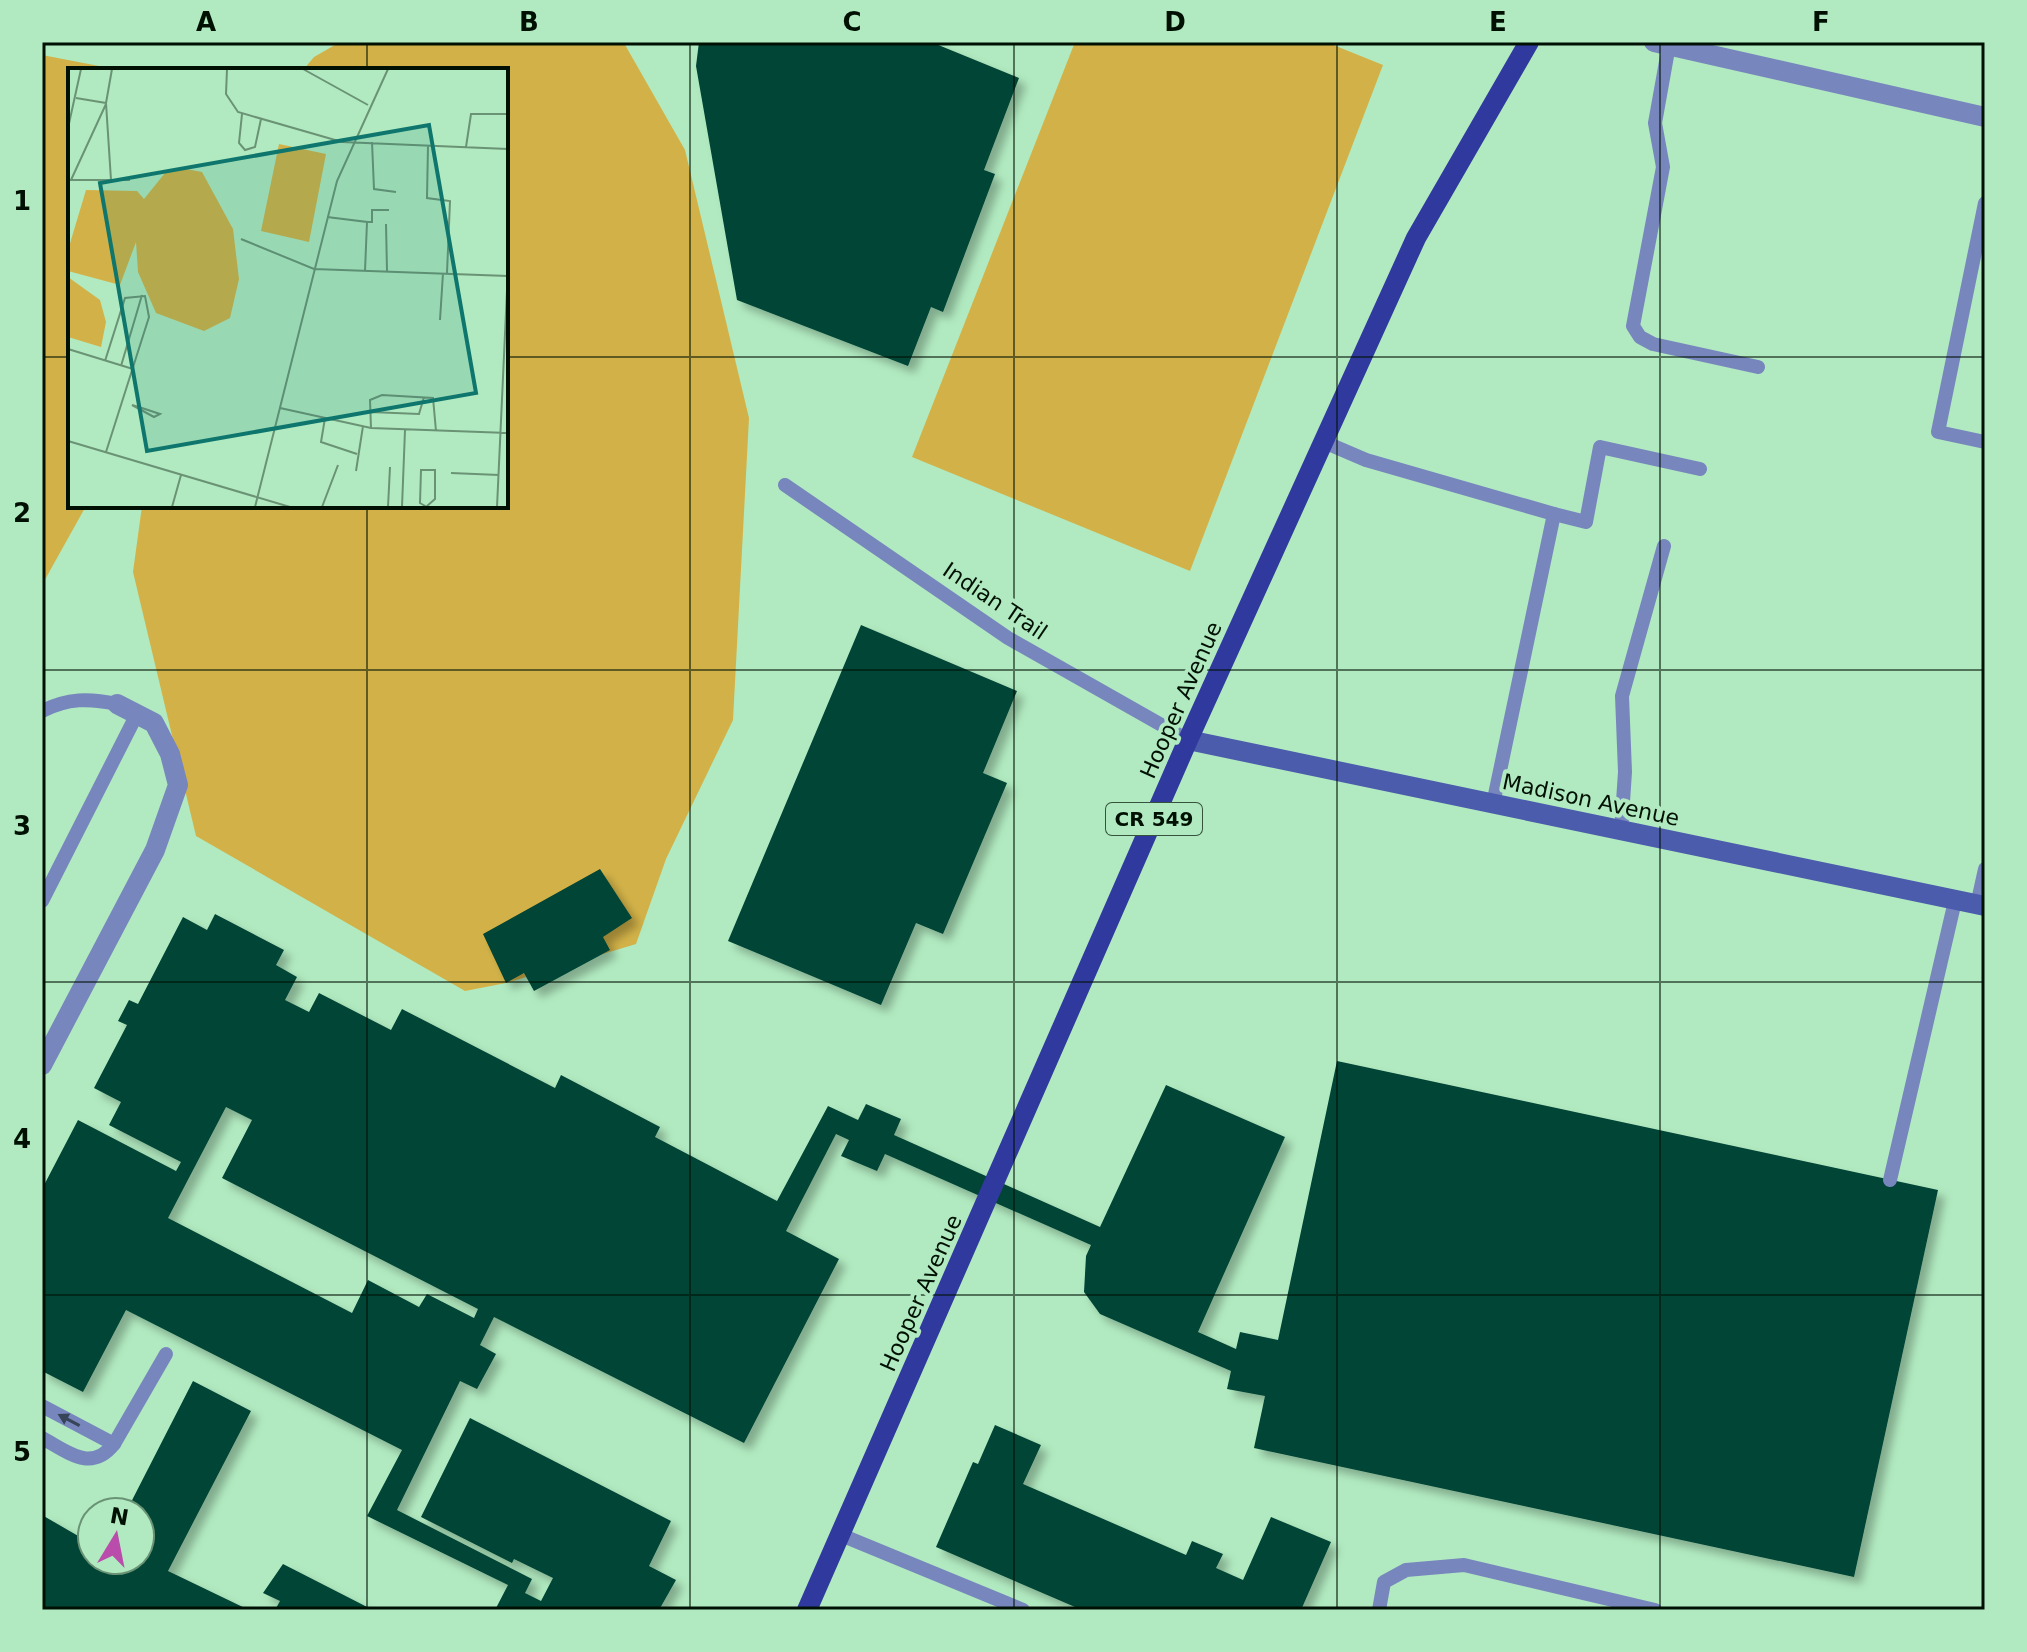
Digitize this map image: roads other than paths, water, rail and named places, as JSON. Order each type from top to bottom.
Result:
[{"type":"main road","name":"Hooper Avenue","points":[[807,1610],[1188,740],[1416,238],[1529,42]]},
{"type":"street","points":[[1662,44],[1985,117]]},
{"type":"street","points":[[42,1065],[155,850],[178,785],[170,754],[154,723],[117,704]]},
{"type":"street","name":"Madison Avenue","points":[[1188,740],[1981,906]]},
{"type":"lane","points":[[1662,44],[1655,123],[1663,167],[1633,326],[1640,337],[1653,344],[1758,367]]},
{"type":"lane","points":[[1985,203],[1938,432],[1985,442]]},
{"type":"lane","points":[[1324,442],[1366,460],[1586,522],[1600,447],[1700,469]]},
{"type":"lane","name":"Indian Trail","points":[[785,485],[1008,638],[1188,740]]},
{"type":"lane","points":[[1493,804],[1554,514]]},
{"type":"lane","points":[[1621,831],[1625,772],[1620,716],[1625,676],[1664,546]]},
{"type":"lane","points":[[42,711],[62,701],[92,699],[117,704]]},
{"type":"lane","points":[[42,901],[137,714]]},
{"type":"lane","points":[[1981,906],[1985,869]]},
{"type":"lane","points":[[1890,1180],[1955,901]]},
{"type":"lane","points":[[42,1438],[78,1458],[100,1458],[114,1444],[166,1354]]},
{"type":"lane","points":[[42,1406],[114,1444]]},
{"type":"lane","points":[[841,1535],[1023,1610]]},
{"type":"lane","points":[[1379,1610],[1384,1582],[1406,1570],[1464,1565],[1655,1610]]}]
